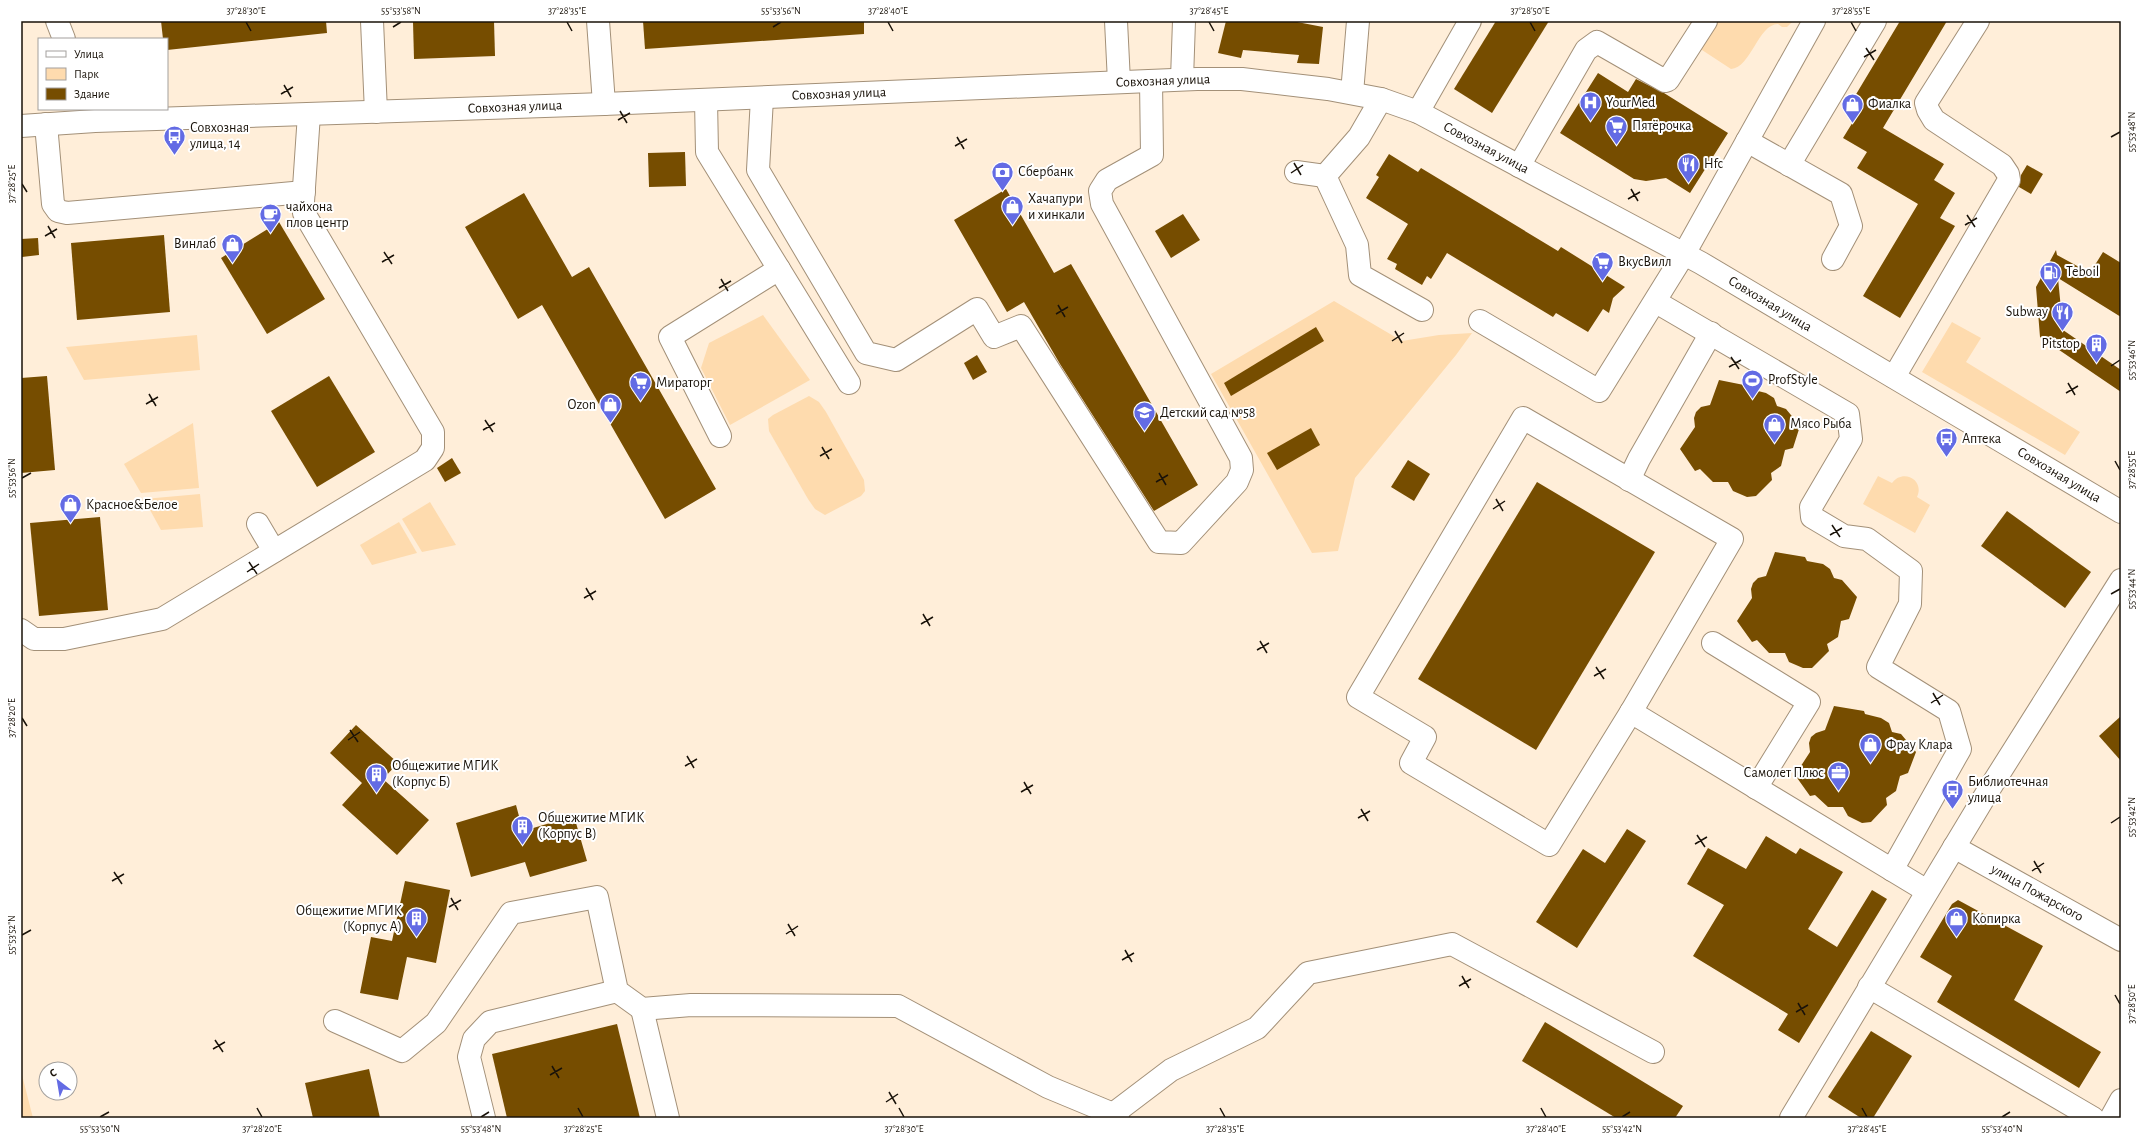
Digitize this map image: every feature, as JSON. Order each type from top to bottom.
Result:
[{"type":"street","points":[[57,21],[64,38]]},
{"type":"street","points":[[372,21],[376,112]]},
{"type":"street","points":[[598,21],[604,104]]},
{"type":"street","points":[[1116,21],[1119,82]]},
{"type":"street","points":[[1182,79],[1184,21]]},
{"type":"street","points":[[1352,93],[1358,21]]},
{"type":"street","points":[[1418,112],[1470,21]]},
{"type":"street","points":[[1519,166],[1586,50],[1597,42],[1665,81],[1668,80],[1706,21]]},
{"type":"street","points":[[1480,321],[1599,391],[1656,302],[1684,254],[1814,21]]},
{"type":"street","points":[[1789,165],[1875,21]]},
{"type":"street","points":[[1894,377],[2009,180],[2008,174],[2002,165],[1934,120],[1926,103],[1978,21]]},
{"type":"street","name":"Совхозная улица","points":[[21,126],[46,124],[93,115],[310,114],[376,112],[762,98],[1182,79],[1242,79],[1352,93],[1381,99],[1418,112],[1684,254],[2121,512]]},
{"type":"street","points":[[762,98],[758,170],[866,353],[896,360],[977,309],[994,337],[1021,326],[1159,542],[1181,543],[1237,482],[1242,470],[1241,458],[1102,204],[1100,191],[1107,180],[1152,155],[1151,81]]},
{"type":"street","points":[[1325,176],[1359,137],[1381,99]]},
{"type":"street","points":[[706,100],[707,152],[848,383]]},
{"type":"street","points":[[21,630],[34,638],[64,639],[162,619],[425,460],[433,448],[433,432],[308,224],[304,213],[304,192],[310,114]]},
{"type":"street","points":[[46,124],[53,204],[58,211],[67,214],[304,192]]},
{"type":"street","points":[[1747,141],[1841,194],[1852,226],[1834,259]]},
{"type":"street","points":[[1296,172],[1325,176]]},
{"type":"street","points":[[1325,176],[1357,245],[1360,275],[1422,310]]},
{"type":"street","points":[[720,436],[670,337],[779,269]]},
{"type":"street","points":[[1656,302],[1848,414],[1851,439],[1812,507],[1812,517],[1844,536],[1867,539],[1911,570],[1910,604],[1878,666],[1949,711],[1960,749],[1892,870]]},
{"type":"street","points":[[1629,480],[1639,459],[1711,333]]},
{"type":"street","points":[[1523,418],[1732,539],[1631,712],[1549,845],[1411,763],[1425,737],[1358,697],[1523,418]]},
{"type":"street","points":[[258,524],[274,551]]},
{"type":"street","points":[[1791,1118],[1927,891],[2121,580]]},
{"type":"street","points":[[1713,643],[1809,702],[1756,788]]},
{"type":"street","points":[[1631,712],[1927,891]]},
{"type":"street","name":"улица Пожарского","points":[[1954,847],[2121,940]]},
{"type":"street","points":[[335,1021],[402,1051],[436,1023],[511,913],[597,897],[617,991],[642,1009],[691,1005],[898,1006],[1048,1087],[1115,1116],[1171,1070],[1258,1028],[1308,973],[1452,944],[1653,1052]]},
{"type":"street","points":[[1869,987],[2093,1118]]},
{"type":"street","points":[[484,1118],[469,1057],[474,1039],[490,1022],[617,991]]},
{"type":"street","points":[[642,1009],[668,1118]]},
{"type":"street","points":[[2111,1118],[2121,1100]]},
{"type":"green space","points":[[1714,21],[1793,21],[1787,27],[1782,27],[1778,24],[1771,26],[1765,31],[1744,62],[1738,67],[1731,69],[1702,50],[1700,45]]},
{"type":"green space","points":[[1334,301],[1402,341],[1439,335],[1472,333],[1456,355],[1355,478],[1338,551],[1312,553],[1211,374]]},
{"type":"green space","points":[[763,315],[810,380],[730,425],[701,368],[709,343]]},
{"type":"green space","points":[[1952,322],[1981,338],[1966,362],[2080,432],[2065,455],[1922,372]]},
{"type":"green space","points":[[197,335],[200,370],[84,380],[66,347]]},
{"type":"green space","points":[[809,396],[819,402],[826,412],[864,480],[865,491],[861,496],[825,515],[815,509],[808,499],[769,431],[768,419]]},
{"type":"green space","points":[[193,423],[199,488],[141,493],[124,464]]},
{"type":"green space","points":[[1878,476],[1892,483],[1902,476],[1907,476],[1916,481],[1919,491],[1917,497],[1930,505],[1915,533],[1863,504]]},
{"type":"green space","points":[[200,494],[203,527],[161,530],[144,499]]},
{"type":"green space","points":[[430,502],[456,545],[422,552],[402,519]]},
{"type":"green space","points":[[399,522],[417,553],[372,565],[360,545]]},
{"type":"green space","points":[[21,1071],[33,1118],[21,1118]]},
{"type":"building","points":[[161,21],[326,21],[327,33],[168,50],[168,38],[163,38]]},
{"type":"building","points":[[494,21],[495,56],[414,59],[413,22]]},
{"type":"building","points":[[643,21],[864,21],[864,34],[645,49]]},
{"type":"building","points":[[1226,21],[1292,21],[1323,27],[1319,64],[1297,63],[1299,55],[1243,50],[1241,58],[1218,53]]},
{"type":"building","points":[[1496,21],[1549,21],[1492,113],[1454,89]]},
{"type":"building","points":[[1900,21],[1947,21],[1883,128],[1944,164],[1934,180],[1955,193],[1940,218],[1955,226],[1900,318],[1863,296],[1918,204],[1857,168],[1867,152],[1843,138],[1856,117],[1846,111]]},
{"type":"building","points":[[1598,73],[1628,92],[1636,79],[1664,93],[1728,133],[1690,193],[1666,178],[1646,181],[1634,179],[1560,133]]},
{"type":"building","points":[[685,152],[686,186],[649,187],[648,153]]},
{"type":"building","points":[[1389,154],[1418,172],[1421,168],[1558,251],[1561,247],[1625,287],[1613,298],[1609,313],[1603,309],[1588,332],[1556,313],[1553,317],[1447,253],[1431,279],[1427,276],[1422,285],[1395,269],[1397,264],[1387,259],[1408,224],[1366,198],[1379,177],[1376,175]]},
{"type":"building","points":[[2027,165],[2043,174],[2031,194],[2019,187],[2021,175]]},
{"type":"building","points":[[1006,189],[1054,273],[1071,264],[1198,485],[1154,511],[1060,364],[1024,302],[1007,312],[954,220]]},
{"type":"building","points":[[524,193],[572,277],[589,267],[716,489],[665,519],[542,305],[518,319],[465,227]]},
{"type":"building","points":[[1183,214],[1200,240],[1171,258],[1155,231]]},
{"type":"building","points":[[279,222],[325,299],[267,334],[221,258]]},
{"type":"building","points":[[164,235],[170,312],[77,320],[71,243]]},
{"type":"building","points":[[38,238],[39,255],[22,257],[21,239]]},
{"type":"building","points":[[2056,250],[2057,255],[2090,273],[2103,252],[2121,263],[2121,317],[2058,278],[2063,330],[2121,370],[2121,392],[2040,337],[2036,287]]},
{"type":"building","points":[[1316,327],[1324,341],[1231,396],[1224,383]]},
{"type":"building","points":[[977,355],[987,372],[973,380],[964,363]]},
{"type":"building","points":[[47,376],[55,470],[21,473],[21,378]]},
{"type":"building","points":[[329,376],[375,452],[317,487],[271,411]]},
{"type":"building","points":[[1719,380],[1749,386],[1750,389],[1766,393],[1774,398],[1777,406],[1786,409],[1800,426],[1793,448],[1785,450],[1781,466],[1771,473],[1772,480],[1756,496],[1747,497],[1733,491],[1728,482],[1713,482],[1700,469],[1695,471],[1680,449],[1695,427],[1694,418],[1696,412],[1701,407],[1710,405]]},
{"type":"building","points":[[1311,428],[1320,445],[1277,470],[1267,453]]},
{"type":"building","points":[[452,458],[461,473],[445,482],[437,468]]},
{"type":"building","points":[[1408,460],[1430,474],[1414,501],[1391,487]]},
{"type":"building","points":[[1537,482],[1655,552],[1536,750],[1418,679]]},
{"type":"building","points":[[2007,511],[2091,572],[2065,608],[1981,546]]},
{"type":"building","points":[[100,517],[108,610],[39,616],[30,523]]},
{"type":"building","points":[[1775,552],[1805,557],[1807,561],[1823,564],[1830,569],[1834,578],[1842,580],[1857,597],[1849,619],[1841,621],[1838,637],[1827,644],[1829,651],[1812,668],[1803,668],[1789,662],[1785,653],[1769,653],[1757,640],[1752,642],[1737,621],[1752,598],[1751,589],[1753,583],[1758,578],[1766,576]]},
{"type":"building","points":[[1834,706],[1864,711],[1865,714],[1881,718],[1889,723],[1892,732],[1901,734],[1916,752],[1908,773],[1900,776],[1896,791],[1886,798],[1887,805],[1871,822],[1862,823],[1848,816],[1843,807],[1828,807],[1815,795],[1810,796],[1795,775],[1810,752],[1809,743],[1811,737],[1816,733],[1825,730]]},
{"type":"building","points":[[2121,716],[2121,761],[2099,736]]},
{"type":"building","name":"Общежитие МГИК (Корпус Б)","points":[[356,725],[398,763],[383,779],[429,820],[397,855],[342,805],[362,783],[330,753]]},
{"type":"building","name":"Общежитие МГИК (Корпус В)","points":[[516,805],[523,831],[574,816],[587,861],[530,877],[525,862],[471,877],[456,823]]},
{"type":"building","points":[[1627,829],[1646,841],[1577,948],[1536,922],[1583,849],[1605,863]]},
{"type":"building","points":[[1766,836],[1796,854],[1800,848],[1843,872],[1808,929],[1837,947],[1872,890],[1887,899],[1799,1043],[1778,1030],[1788,1014],[1693,956],[1724,905],[1687,884],[1708,848],[1746,869]]},
{"type":"building","name":"Общежитие МГИК (Корпус А)","points":[[405,881],[450,890],[436,963],[407,957],[398,1000],[360,993],[371,937],[392,941]]},
{"type":"building","points":[[1958,900],[2043,946],[2014,1000],[2101,1052],[2079,1088],[1937,1002],[1952,976],[1920,957],[1952,904]]},
{"type":"building","points":[[1545,1022],[1683,1106],[1675,1118],[1616,1118],[1522,1061]]},
{"type":"building","points":[[617,1024],[640,1118],[507,1118],[492,1054]]},
{"type":"building","points":[[1871,1031],[1912,1056],[1873,1118],[1861,1118],[1828,1097]]},
{"type":"building","points":[[369,1069],[380,1118],[313,1118],[305,1083]]},
{"type":"place","name":"YourMed","points":[[1591,122]]},
{"type":"place","name":"Фиалка","points":[[1853,124]]},
{"type":"place","name":"Пятёрочка","points":[[1617,146]]},
{"type":"place","name":"Совхозная улица, 14","points":[[174,156]]},
{"type":"place","name":"Hfc","points":[[1689,184]]},
{"type":"place","name":"Сбербанк","points":[[1002,192]]},
{"type":"place","name":"Хачапури и хинкали","points":[[1013,226]]},
{"type":"place","name":"чайхона плов центр","points":[[270,234]]},
{"type":"place","name":"Винлаб","points":[[232,264]]},
{"type":"place","name":"ВкусВилл","points":[[1603,282]]},
{"type":"place","name":"Teboil","points":[[2050,292]]},
{"type":"place","name":"Subway","points":[[2063,332]]},
{"type":"place","name":"Pitstop","points":[[2096,364]]},
{"type":"place","name":"ProfStyle","points":[[1752,400]]},
{"type":"place","name":"Мираторг","points":[[641,402]]},
{"type":"place","name":"Ozon","points":[[611,424]]},
{"type":"place","name":"Детский сад №58","points":[[1145,432]]},
{"type":"place","name":"Мясо Рыба","points":[[1774,444]]},
{"type":"place","name":"Аптека","points":[[1947,458]]},
{"type":"place","name":"Красное&Белое","points":[[71,524]]},
{"type":"place","name":"Фрау Клара","points":[[1871,764]]},
{"type":"place","name":"Самолет Плюс","points":[[1839,792]]},
{"type":"place","name":"Общежитие МГИК (Корпус Б)","points":[[376,794]]},
{"type":"place","name":"Библиотечная улица","points":[[1953,810]]},
{"type":"place","name":"Общежитие МГИК (Корпус В)","points":[[523,846]]},
{"type":"place","name":"Общежитие МГИК (Корпус А)","points":[[417,938]]},
{"type":"place","name":"Копирка","points":[[1956,938]]}]
